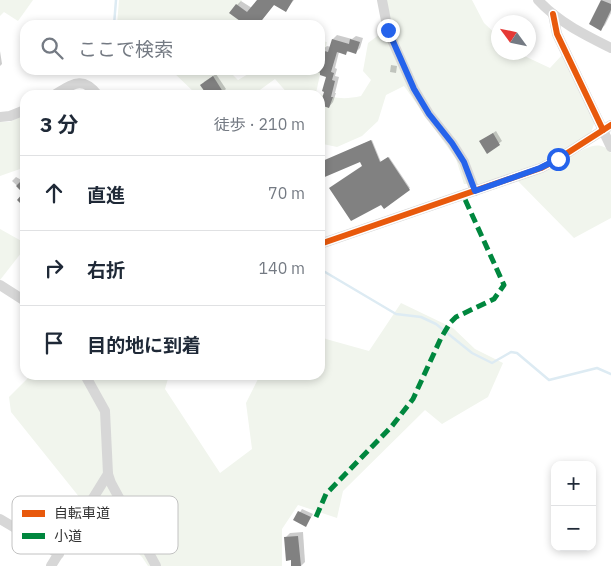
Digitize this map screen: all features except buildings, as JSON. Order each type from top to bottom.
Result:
[{"type":"street","points":[[382,0],[388,30],[414,89],[429,114],[464,162],[475,191]]},
{"type":"street","points":[[538,0],[553,14],[577,31],[611,48]]},
{"type":"street","points":[[553,14],[557,34],[607,128],[611,148]]},
{"type":"street","points":[[63,90],[80,83],[90,85],[94,90]]},
{"type":"street","points":[[0,117],[20,112]]},
{"type":"street","points":[[325,242],[549,164],[607,128]]},
{"type":"street","points":[[0,286],[20,299]]},
{"type":"street","points":[[88,380],[105,412],[108,474],[117,496]]},
{"type":"street","points":[[95,496],[108,474]]},
{"type":"street","points":[[0,519],[12,526]]},
{"type":"street","points":[[52,566],[59,554]]},
{"type":"street","points":[[149,554],[156,566]]},
{"type":"shaded area","points":[[0,0],[33,0],[18,21],[4,12],[0,16]]},
{"type":"shaded area","points":[[119,0],[242,0],[235,11],[242,20],[117,20]]},
{"type":"shaded area","points":[[386,0],[472,0],[484,23],[491,30],[491,60],[533,60],[550,68],[562,55],[595,121],[591,133],[567,150],[572,156],[592,146],[602,146],[611,153],[611,218],[574,238],[511,174],[478,184],[464,184],[456,159],[404,86],[386,95],[378,121],[362,136],[337,147],[325,144],[325,95],[338,98],[361,96],[371,80],[363,71],[368,43],[391,26]]},
{"type":"shaded area","points":[[176,75],[233,75],[238,80],[246,75],[320,75],[317,90],[285,90],[275,79],[260,90],[192,90]]},
{"type":"shaded area","points":[[20,117],[20,169],[0,176],[0,122],[9,122]]},
{"type":"shaded area","points":[[0,229],[20,240],[20,254],[0,280]]},
{"type":"shaded area","points":[[401,303],[453,328],[475,349],[503,363],[488,397],[442,424],[425,410],[343,491],[337,518],[298,505],[282,529],[282,566],[148,566],[139,554],[178,554],[178,496],[78,496],[11,412],[9,397],[26,380],[168,380],[165,389],[220,473],[252,449],[246,403],[258,380],[325,380],[325,338],[369,351]]},
{"type":"waterway","points":[[114,20],[116,0]]},
{"type":"waterway","points":[[325,272],[396,314],[421,317],[436,324],[472,353],[492,363],[511,352],[517,353],[549,380],[597,368],[611,374]]},
{"type":"marked path","points":[[316,517],[326,494],[392,426],[413,399],[441,338],[450,323],[456,317],[494,299],[504,285],[463,195]]},
{"type":"cycle path","points":[[553,14],[557,34],[603,130]]},
{"type":"cycle path","points":[[325,242],[541,168],[611,125]]},
{"type":"route","points":[[388,30],[414,89],[429,114],[464,162],[475,191],[540,168],[558,159]]}]
